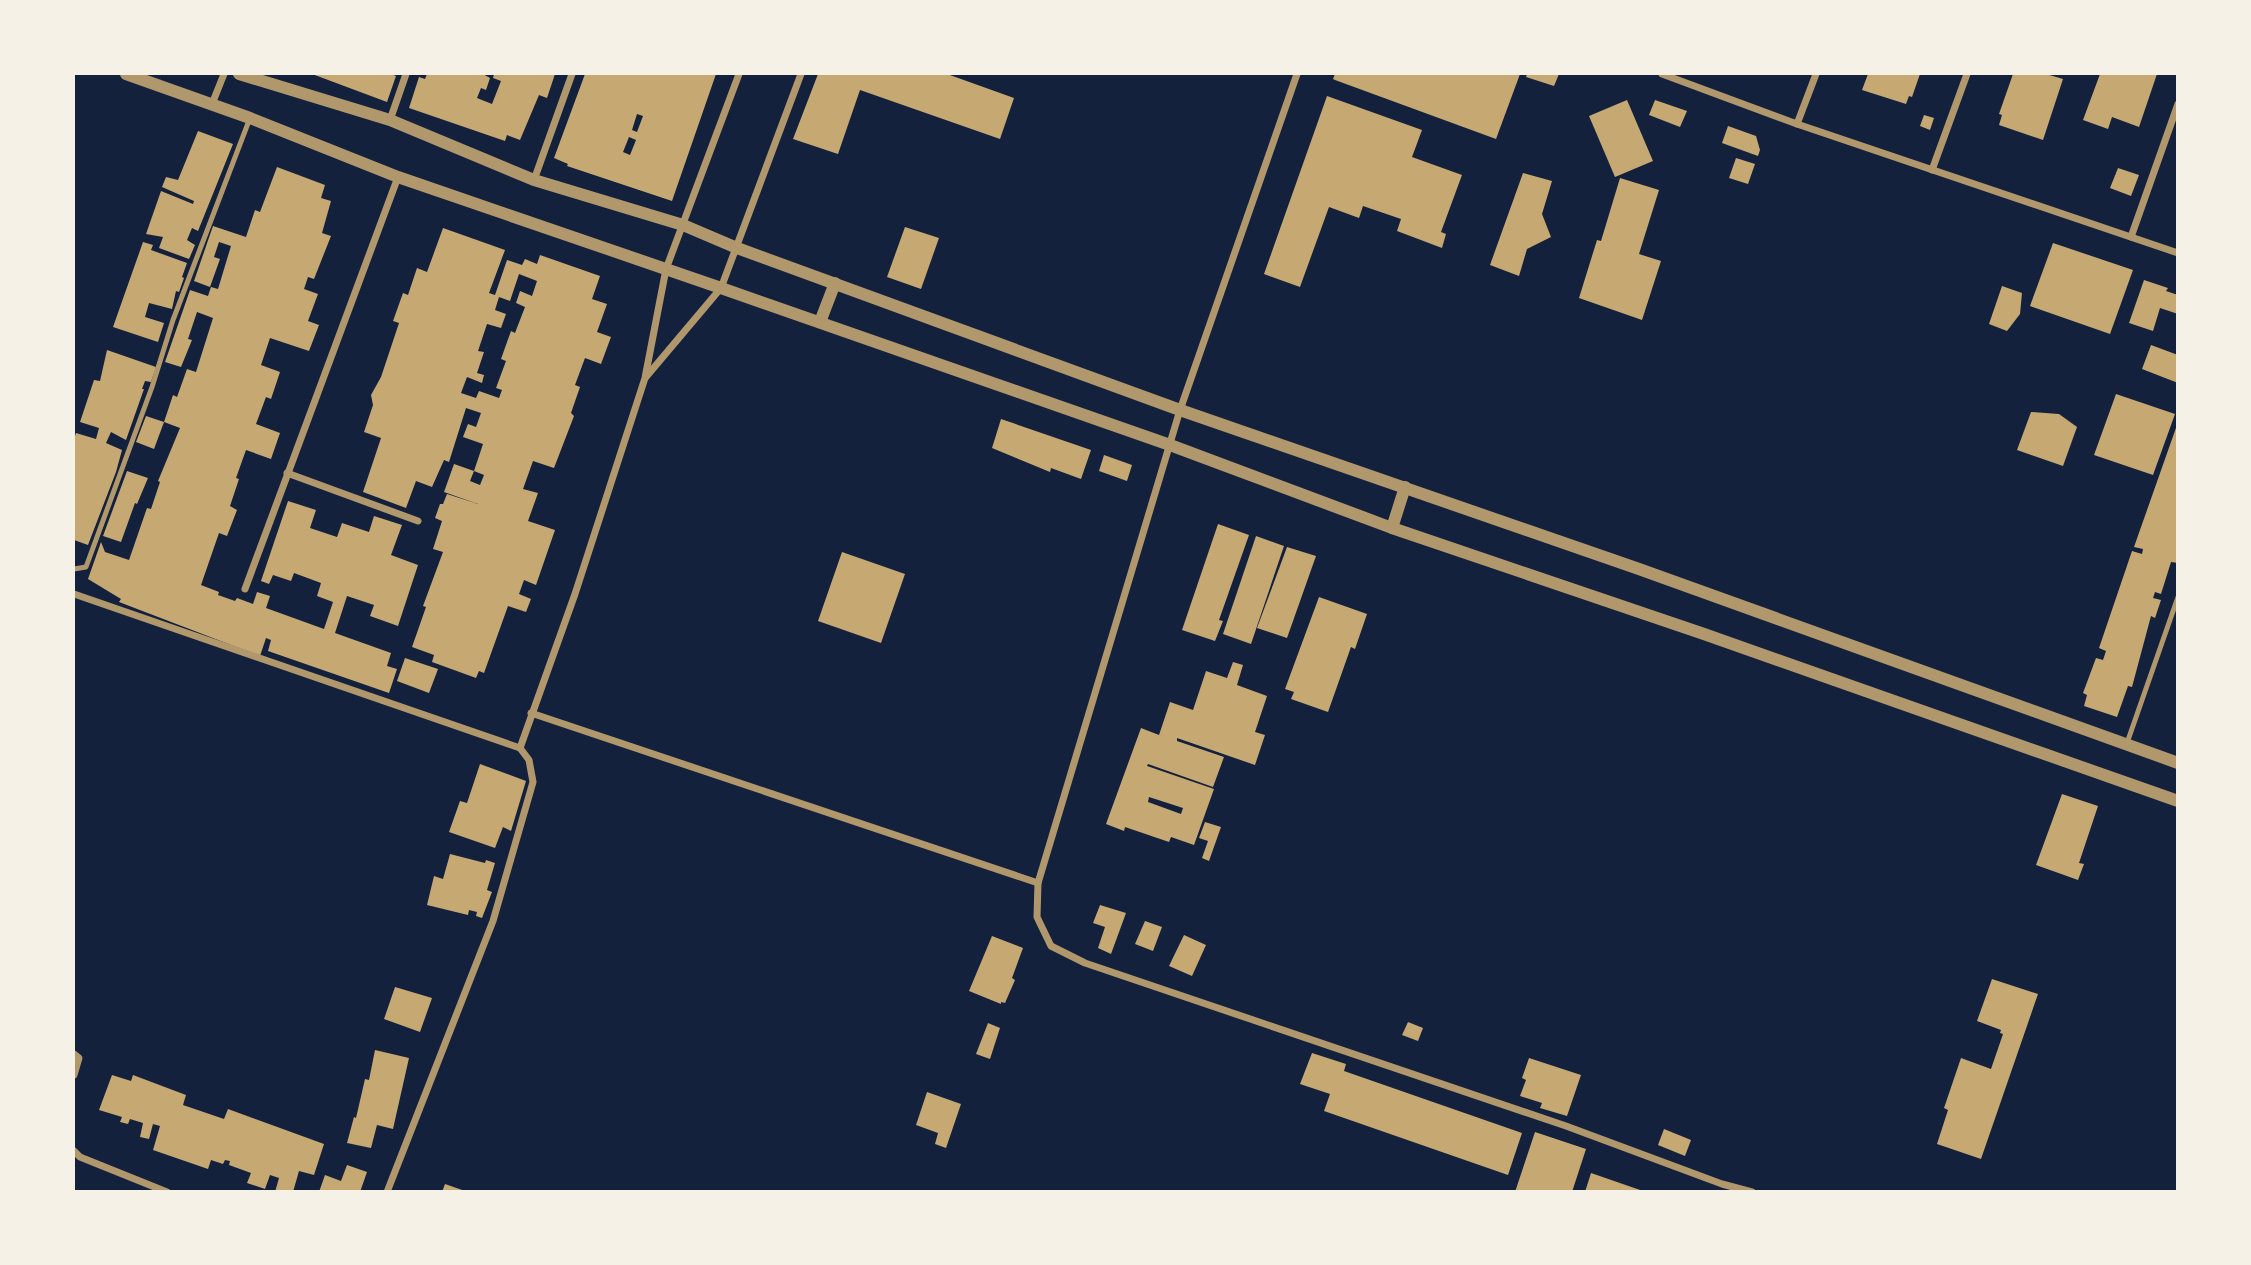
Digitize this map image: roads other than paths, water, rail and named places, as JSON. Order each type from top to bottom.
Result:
[{"type":"street","points":[[126,74],[250,118],[398,177],[820,322],[1170,445],[1392,528],[1730,643],[2178,801]]},
{"type":"street","points":[[212,104],[223,74]]},
{"type":"street","points":[[239,74],[390,120],[534,180],[683,225],[737,248],[1180,410],[1639,569],[2178,763]]},
{"type":"street","points":[[390,120],[406,74]]},
{"type":"street","points":[[534,180],[572,74]]},
{"type":"street","points":[[520,748],[571,606],[645,378],[666,269],[740,74]]},
{"type":"street","points":[[645,378],[721,288],[802,74]]},
{"type":"street","points":[[1297,74],[1180,410],[1038,883],[1037,917],[1051,946],[1085,963],[1566,1126],[1722,1184],[1752,1192]]},
{"type":"street","points":[[1662,74],[1797,124],[2178,253]]},
{"type":"street","points":[[1797,124],[1816,74]]},
{"type":"street","points":[[1932,170],[1967,74]]},
{"type":"street","points":[[2131,237],[2178,104]]},
{"type":"street","points":[[245,589],[398,177]]},
{"type":"street","points":[[820,322],[835,283]]},
{"type":"street","points":[[287,473],[418,521]]},
{"type":"street","points":[[1392,528],[1405,487]]},
{"type":"street","points":[[74,594],[520,748],[529,760],[533,782],[493,921],[387,1192]]},
{"type":"street","points":[[531,713],[1038,883]]},
{"type":"street","points":[[74,1054],[79,1059],[74,1075]]},
{"type":"street","points":[[74,1151],[80,1157],[166,1192]]},
{"type":"lane","points":[[74,569],[86,566],[152,387],[173,320],[250,118]]},
{"type":"lane","points":[[2126,746],[2178,597]]}]
